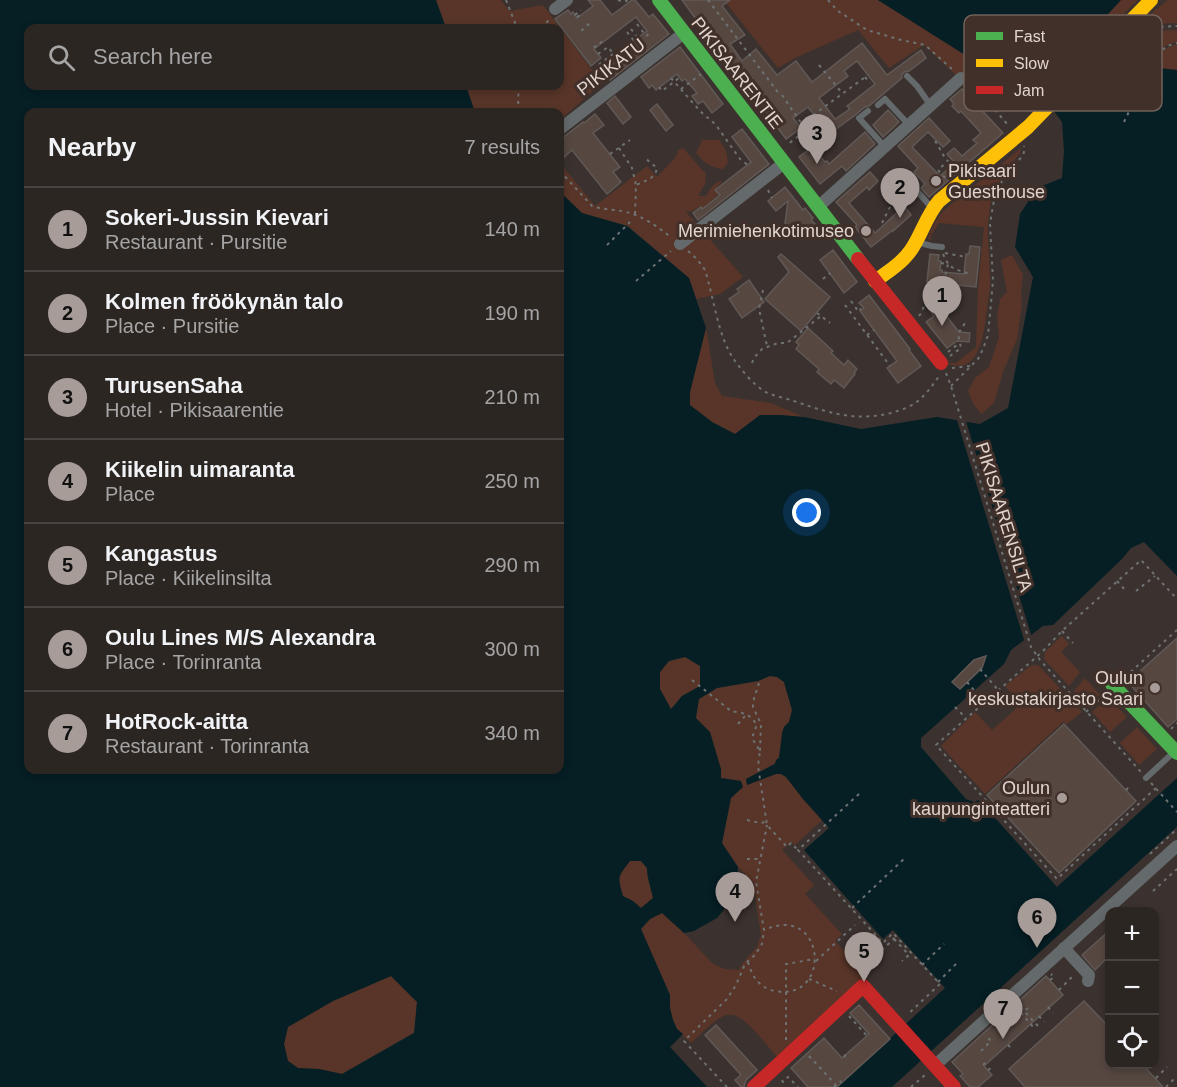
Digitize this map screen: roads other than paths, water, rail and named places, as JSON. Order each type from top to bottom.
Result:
[{"type":"street","points":[[555,9],[567,0]]},
{"type":"street","name":"PIKISAARENTIE","points":[[659,0],[910,324],[941,368]]},
{"type":"street","points":[[1136,15],[1151,0]]},
{"type":"street","name":"PIKIKATU","points":[[564,126],[684,33]]},
{"type":"street","points":[[818,207],[961,78]]},
{"type":"street","points":[[876,281],[902,262],[912,249],[932,208],[1028,127],[1043,111]]},
{"type":"street","points":[[680,244],[784,163]]},
{"type":"street","points":[[1113,686],[1176,752]]},
{"type":"street","points":[[933,1065],[1177,846]]},
{"type":"street","points":[[1064,948],[1089,975],[1088,981]]},
{"type":"street","points":[[754,1087],[863,987],[954,1087]]},
{"type":"lane","points":[[907,76],[931,106]]},
{"type":"lane","points":[[878,105],[885,99],[909,125]]},
{"type":"lane","points":[[868,111],[859,118],[885,147]]},
{"type":"lane","points":[[909,179],[932,208]]},
{"type":"lane","points":[[916,241],[942,250]]},
{"type":"lane","points":[[1146,777],[1176,752]]},
{"type":"water","points":[[0,0],[436,0],[445,24],[24,24],[24,90],[467,90],[474,108],[24,108],[24,774],[564,774],[564,196],[582,213],[627,226],[689,278],[706,328],[690,392],[690,405],[712,422],[735,434],[760,415],[804,417],[861,429],[937,417],[980,424],[1008,408],[1033,277],[1015,247],[1020,214],[1037,188],[1062,178],[1064,151],[1062,122],[1054,111],[1162,111],[1162,68],[1177,70],[1177,576],[1144,542],[1131,548],[1053,625],[1043,626],[1011,650],[1004,664],[921,738],[921,747],[966,799],[974,802],[979,800],[1057,887],[1177,778],[1177,827],[892,1087],[837,1087],[945,988],[893,930],[883,939],[804,850],[829,828],[786,777],[776,774],[747,785],[746,779],[775,764],[779,758],[782,733],[789,722],[792,710],[784,682],[777,677],[770,676],[758,681],[717,688],[699,699],[696,718],[710,732],[721,769],[721,778],[741,781],[743,787],[731,798],[722,843],[738,867],[736,893],[717,918],[694,931],[684,933],[662,913],[650,919],[641,929],[670,995],[673,1020],[677,1029],[683,1034],[670,1047],[707,1087],[0,1087]],"holes":[[[685,657],[700,666],[700,686],[682,696],[671,709],[660,689],[660,672],[669,661]],[[630,861],[641,861],[647,868],[653,898],[641,908],[623,896],[620,884],[621,874]],[[391,976],[417,1002],[414,1033],[342,1074],[319,1069],[298,1068],[288,1061],[284,1044],[288,1027],[333,1001]]]},
{"type":"water","points":[[878,0],[1121,0],[1107,15],[964,15],[964,54]]},
{"type":"place","name":"TurusenSaha","points":[[817,164]]},
{"type":"place","name":"Pikisaari Guesthouse","points":[[936,181]]},
{"type":"place","name":"Kolmen fröökynän talo","points":[[900,218]]},
{"type":"place","name":"Merimiehenkotimuseo","points":[[866,231]]},
{"type":"place","name":"Sokeri-Jussin Kievari","points":[[942,326]]},
{"type":"place","name":"Oulun keskustakirjasto Saari","points":[[1155,688]]},
{"type":"place","name":"Oulun kaupunginteatteri","points":[[1062,798]]},
{"type":"place","name":"Kiikelin uimaranta","points":[[735,922]]},
{"type":"place","name":"Oulu Lines M/S Alexandra","points":[[1037,948]]},
{"type":"place","name":"Kangastus","points":[[864,982]]},
{"type":"place","name":"HotRock-aitta","points":[[1003,1039]]}]
